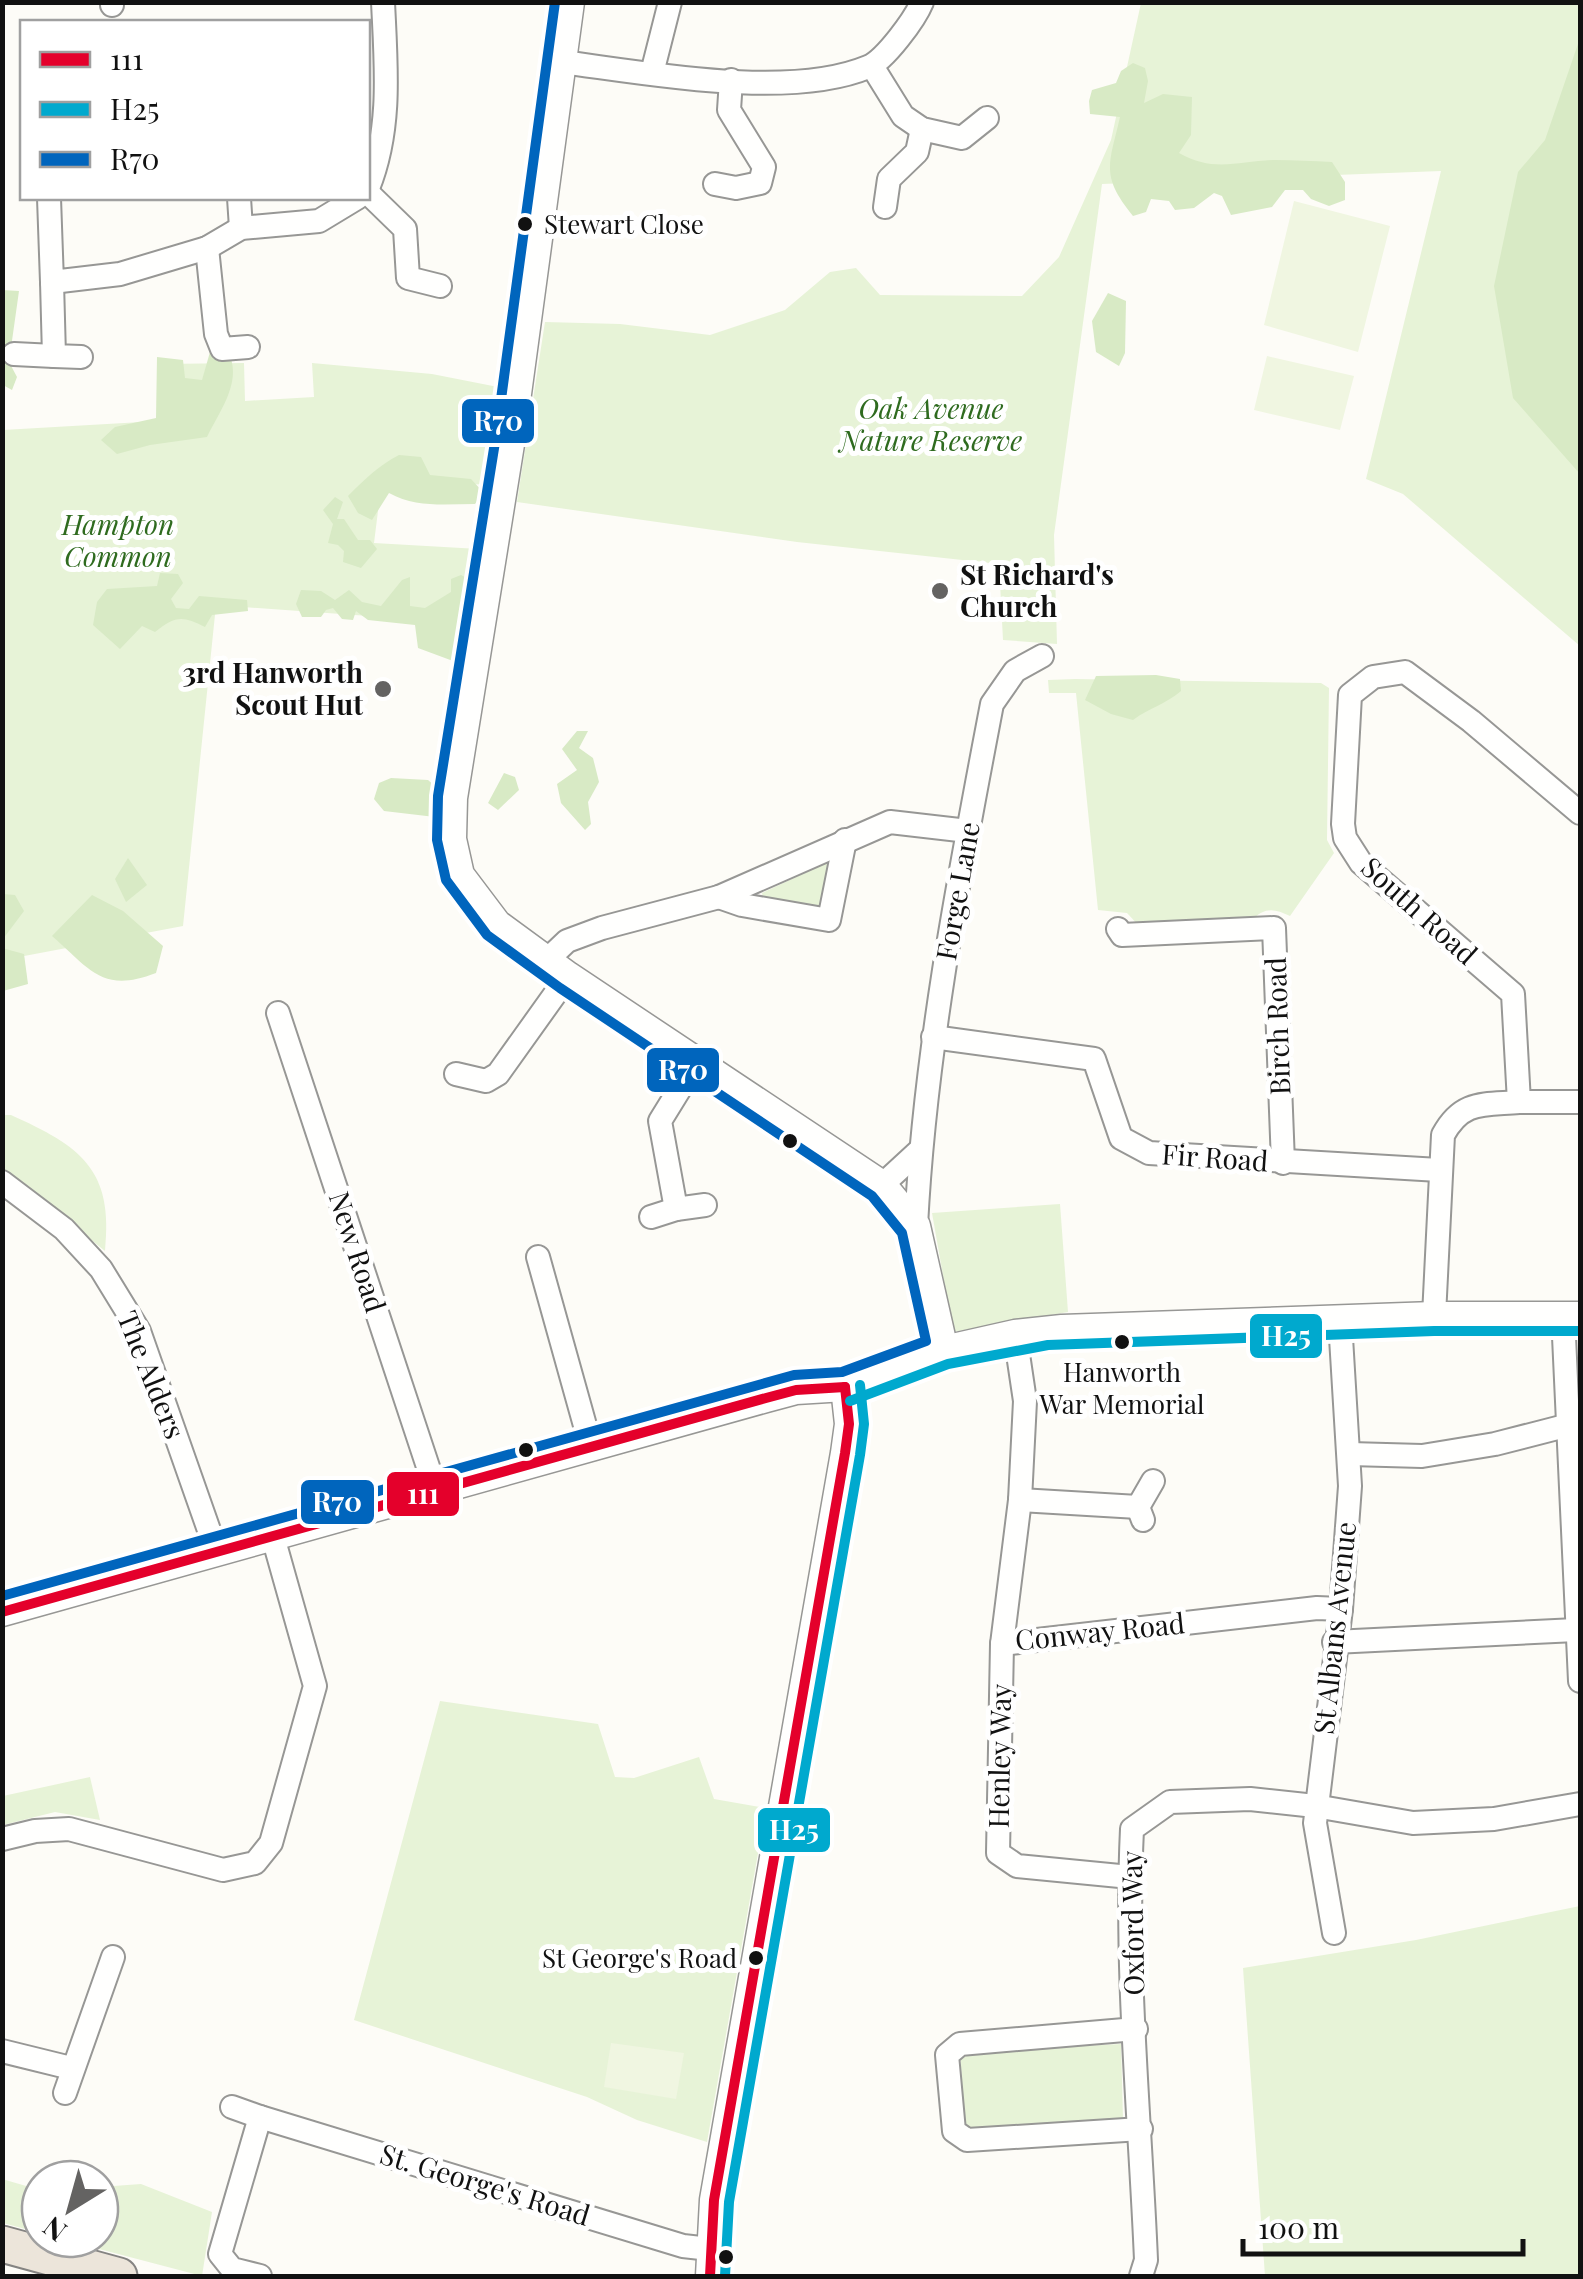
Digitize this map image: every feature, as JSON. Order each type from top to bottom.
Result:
[{"type":"highway","points":[[2,2244],[118,2276]]},
{"type":"street","points":[[370,184],[383,138],[383,2]]},
{"type":"street","points":[[570,2],[511,438],[453,798],[452,840],[460,875],[497,924],[882,1185],[916,1226],[944,1350]]},
{"type":"street","points":[[652,73],[670,2]]},
{"type":"street","points":[[562,62],[730,80],[807,82],[872,66],[916,18],[922,2]]},
{"type":"street","points":[[872,66],[904,116],[922,129],[968,147],[987,118]]},
{"type":"street","points":[[715,184],[736,188],[760,183],[764,167],[729,110],[730,80]]},
{"type":"street","points":[[884,207],[888,179],[917,152],[922,129]]},
{"type":"street","points":[[370,193],[405,229],[408,278],[440,286]]},
{"type":"street","points":[[48,200],[54,356]]},
{"type":"street","points":[[238,200],[241,228]]},
{"type":"street","points":[[52,282],[120,274],[207,248],[241,228],[319,220],[354,200]]},
{"type":"street","points":[[207,248],[216,334],[222,349],[248,347]]},
{"type":"street","points":[[14,354],[80,357]]},
{"type":"street","name":"Forge Lane","points":[[916,1226],[933,1037],[992,704],[1015,671],[1042,656]]},
{"type":"street","name":"South Road","points":[[1518,1102],[1513,994],[1361,863],[1345,838],[1350,695],[1373,677],[1405,672],[1471,721],[1580,813]]},
{"type":"street","points":[[456,1074],[486,1081],[498,1074],[558,968],[566,941],[719,897],[890,822],[968,832]]},
{"type":"street","points":[[719,897],[742,906],[830,920],[845,840]]},
{"type":"street","name":"Birch Road","points":[[1118,929],[1122,934],[1274,928],[1283,1163]]},
{"type":"street","name":"New Road","points":[[278,1013],[436,1491]]},
{"type":"street","name":"Fir Road","points":[[933,1037],[1094,1059],[1121,1138],[1149,1153],[1439,1170]]},
{"type":"street","points":[[676,1210],[660,1122],[697,1061]]},
{"type":"street","points":[[1434,1316],[1439,1170],[1443,1135],[1452,1118],[1471,1106],[1580,1102]]},
{"type":"street","points":[[882,1185],[920,1150]]},
{"type":"street","name":"The Alders","points":[[2,1182],[64,1229],[101,1269],[139,1331],[217,1553]]},
{"type":"street","points":[[652,1217],[705,1204]]},
{"type":"street","points":[[538,1257],[590,1446]]},
{"type":"street","points":[[2,1612],[796,1390],[845,1386],[944,1350],[1015,1334],[1434,1316],[1572,1316],[1568,1425],[1580,1681]]},
{"type":"street","name":"St Albans Avenue","points":[[1334,1933],[1315,1806],[1340,1609],[1350,1454],[1340,1320]]},
{"type":"street","name":"Conway Road","points":[[1015,1334],[1025,1401],[1020,1500],[1002,1644],[1318,1608],[1340,1609]]},
{"type":"street","points":[[710,2263],[714,2200],[846,1452],[849,1424],[845,1386]]},
{"type":"street","points":[[1350,1454],[1422,1456],[1495,1444],[1568,1425]]},
{"type":"street","points":[[1020,1500],[1140,1514],[1152,1481]]},
{"type":"street","points":[[2,1838],[69,1829],[223,1870],[255,1863],[271,1843],[315,1686],[273,1537]]},
{"type":"street","points":[[1334,1642],[1576,1630]]},
{"type":"street","name":"Henley Way","points":[[1002,1644],[998,1853],[1017,1866],[1130,1877]]},
{"type":"street","name":"Oxford Way","points":[[1141,2276],[1146,2260],[1130,1877],[1132,1829],[1170,1802],[1250,1799],[1315,1806]]},
{"type":"street","points":[[1315,1806],[1412,1823],[1494,1819],[1580,1804]]},
{"type":"street","points":[[64,2092],[113,1956]]},
{"type":"street","name":"Oxford Way","points":[[1136,2029],[960,2044],[947,2055],[954,2131],[968,2140],[1140,2129]]},
{"type":"street","points":[[2,2051],[71,2068]]},
{"type":"street","name":"St. George's Road","points":[[232,2108],[683,2246],[710,2263]]},
{"type":"street","points":[[260,2116],[220,2254],[232,2269],[260,2276]]},
{"type":"green space","name":"Oak Avenue Nature Reserve","points":[[1141,3],[1580,3],[1580,646],[1403,494],[1366,479],[1441,171],[1102,184],[1054,535],[1057,644],[1003,640],[999,564],[797,542],[517,502],[545,322],[620,324],[710,335],[785,310],[830,272],[856,268],[880,295],[1022,296],[1059,257],[1111,140]]},
{"type":"green space","points":[[1580,38],[1580,474],[1513,398],[1494,286],[1518,172],[1545,140]]},
{"type":"green space","points":[[1133,63],[1145,68],[1148,81],[1144,103],[1163,94],[1192,97],[1191,135],[1179,153],[1215,164],[1332,162],[1345,182],[1345,200],[1329,206],[1311,199],[1303,190],[1285,190],[1272,207],[1231,215],[1222,196],[1214,193],[1194,208],[1175,210],[1169,201],[1151,199],[1146,212],[1133,216],[1111,179],[1120,117],[1090,114],[1089,101],[1092,90],[1116,83],[1121,71]]},
{"type":"green space","points":[[1294,201],[1390,226],[1358,352],[1264,325]]},
{"type":"green space","points":[[2,290],[19,291],[9,362],[17,377],[12,390],[3,385]]},
{"type":"green space","points":[[1108,293],[1126,301],[1125,353],[1119,366],[1096,352],[1092,321]]},
{"type":"green space","points":[[210,352],[230,356],[233,377],[207,437],[117,454],[101,440],[115,427],[156,418],[157,357],[183,360],[185,378],[202,380]]},
{"type":"green space","points":[[1267,356],[1354,376],[1340,430],[1254,410]]},
{"type":"green space","name":"Hampton Common","points":[[244,363],[245,401],[314,397],[312,363],[432,374],[498,387],[489,484],[381,487],[374,543],[479,549],[466,623],[216,605],[183,926],[3,960],[3,430],[159,421],[161,364]]},
{"type":"green space","points":[[399,455],[421,457],[430,475],[471,479],[483,492],[475,504],[420,503],[389,493],[372,520],[358,513],[348,496],[378,468]]},
{"type":"green space","points":[[335,497],[343,502],[337,519],[344,519],[358,540],[370,540],[377,549],[361,568],[343,562],[344,551],[328,543],[333,524],[323,510]]},
{"type":"green space","points":[[160,573],[178,574],[183,583],[171,599],[176,608],[189,609],[199,596],[247,600],[248,611],[212,615],[205,627],[179,619],[155,632],[142,626],[120,649],[93,625],[97,602],[107,589],[157,586]]},
{"type":"green space","points":[[461,575],[478,584],[471,627],[453,661],[418,648],[415,625],[368,620],[356,611],[353,620],[342,619],[333,608],[321,617],[302,617],[296,604],[301,590],[321,591],[335,600],[349,590],[362,602],[381,606],[402,580],[410,577],[410,606],[425,608],[451,592],[451,579]]},
{"type":"green space","points":[[1156,675],[1180,679],[1181,691],[1133,720],[1085,700],[1096,676]]},
{"type":"green space","points":[[1048,680],[1321,683],[1329,688],[1327,840],[1334,853],[1290,916],[1269,910],[1251,921],[1140,927],[1127,913],[1098,910],[1076,693],[1049,693]]},
{"type":"green space","points":[[577,731],[588,731],[579,748],[593,758],[599,782],[588,802],[591,824],[585,830],[561,803],[557,784],[577,770],[562,749]]},
{"type":"green space","points":[[504,773],[515,777],[519,790],[498,810],[488,803]]},
{"type":"green space","points":[[391,778],[428,780],[443,793],[444,804],[435,817],[384,811],[374,799],[379,783]]},
{"type":"green space","points":[[128,858],[147,885],[126,902],[115,879]]},
{"type":"green space","points":[[828,862],[829,898],[818,911],[764,901],[762,893]]},
{"type":"green space","points":[[3,894],[15,895],[24,911],[3,939]]},
{"type":"green space","points":[[92,895],[123,911],[163,946],[156,973],[138,979],[109,979],[87,968],[52,936]]},
{"type":"green space","points":[[2,948],[24,954],[28,984],[3,991]]},
{"type":"green space","points":[[2,1115],[11,1115],[56,1138],[87,1164],[104,1200],[105,1251],[3,1172]]},
{"type":"green space","points":[[1060,1204],[1068,1312],[953,1332],[932,1213]]},
{"type":"green space","points":[[440,1701],[598,1724],[615,1777],[634,1778],[699,1757],[714,1799],[766,1808],[707,2142],[637,2120],[587,2097],[354,2020]]},
{"type":"green space","points":[[90,1777],[100,1820],[55,1812],[3,1825],[3,1796]]},
{"type":"green space","points":[[1580,1906],[1580,2276],[1265,2276],[1243,1968],[1416,1940]]},
{"type":"green space","points":[[611,2043],[684,2053],[676,2099],[604,2087]]},
{"type":"green space","points":[[1121,2044],[1123,2119],[965,2128],[960,2052]]},
{"type":"green space","points":[[2,2179],[20,2184],[20,2228],[3,2223]]},
{"type":"green space","points":[[141,2184],[212,2212],[202,2276],[120,2254],[120,2186]]},
{"type":"transit line","name":"R70","points":[[2,1596],[794,1375],[842,1372],[926,1341],[902,1233],[872,1196],[487,935],[446,880],[437,840],[438,796],[496,436],[555,2]]},
{"type":"transit line","name":"H25","points":[[850,1401],[948,1364],[1048,1345],[1434,1331],[1580,1331]]},
{"type":"transit line","name":"H25","points":[[725,2276],[729,2202],[860,1455],[864,1424],[860,1385]]},
{"type":"transit line","name":"111","points":[[2,1612],[766,1398],[796,1390],[845,1387]]},
{"type":"transit line","name":"111","points":[[710,2276],[714,2200],[845,1453],[849,1424],[845,1387]]},
{"type":"place","name":"Stewart Close","points":[[525,224]]},
{"type":"place","name":"St Richard's Church","points":[[940,591]]},
{"type":"place","name":"3rd Hanworth Scout Hut","points":[[383,689]]},
{"type":"place","name":"Hanworth War Memorial","points":[[1122,1342]]},
{"type":"place","name":"St George's Road","points":[[756,1958]]}]
